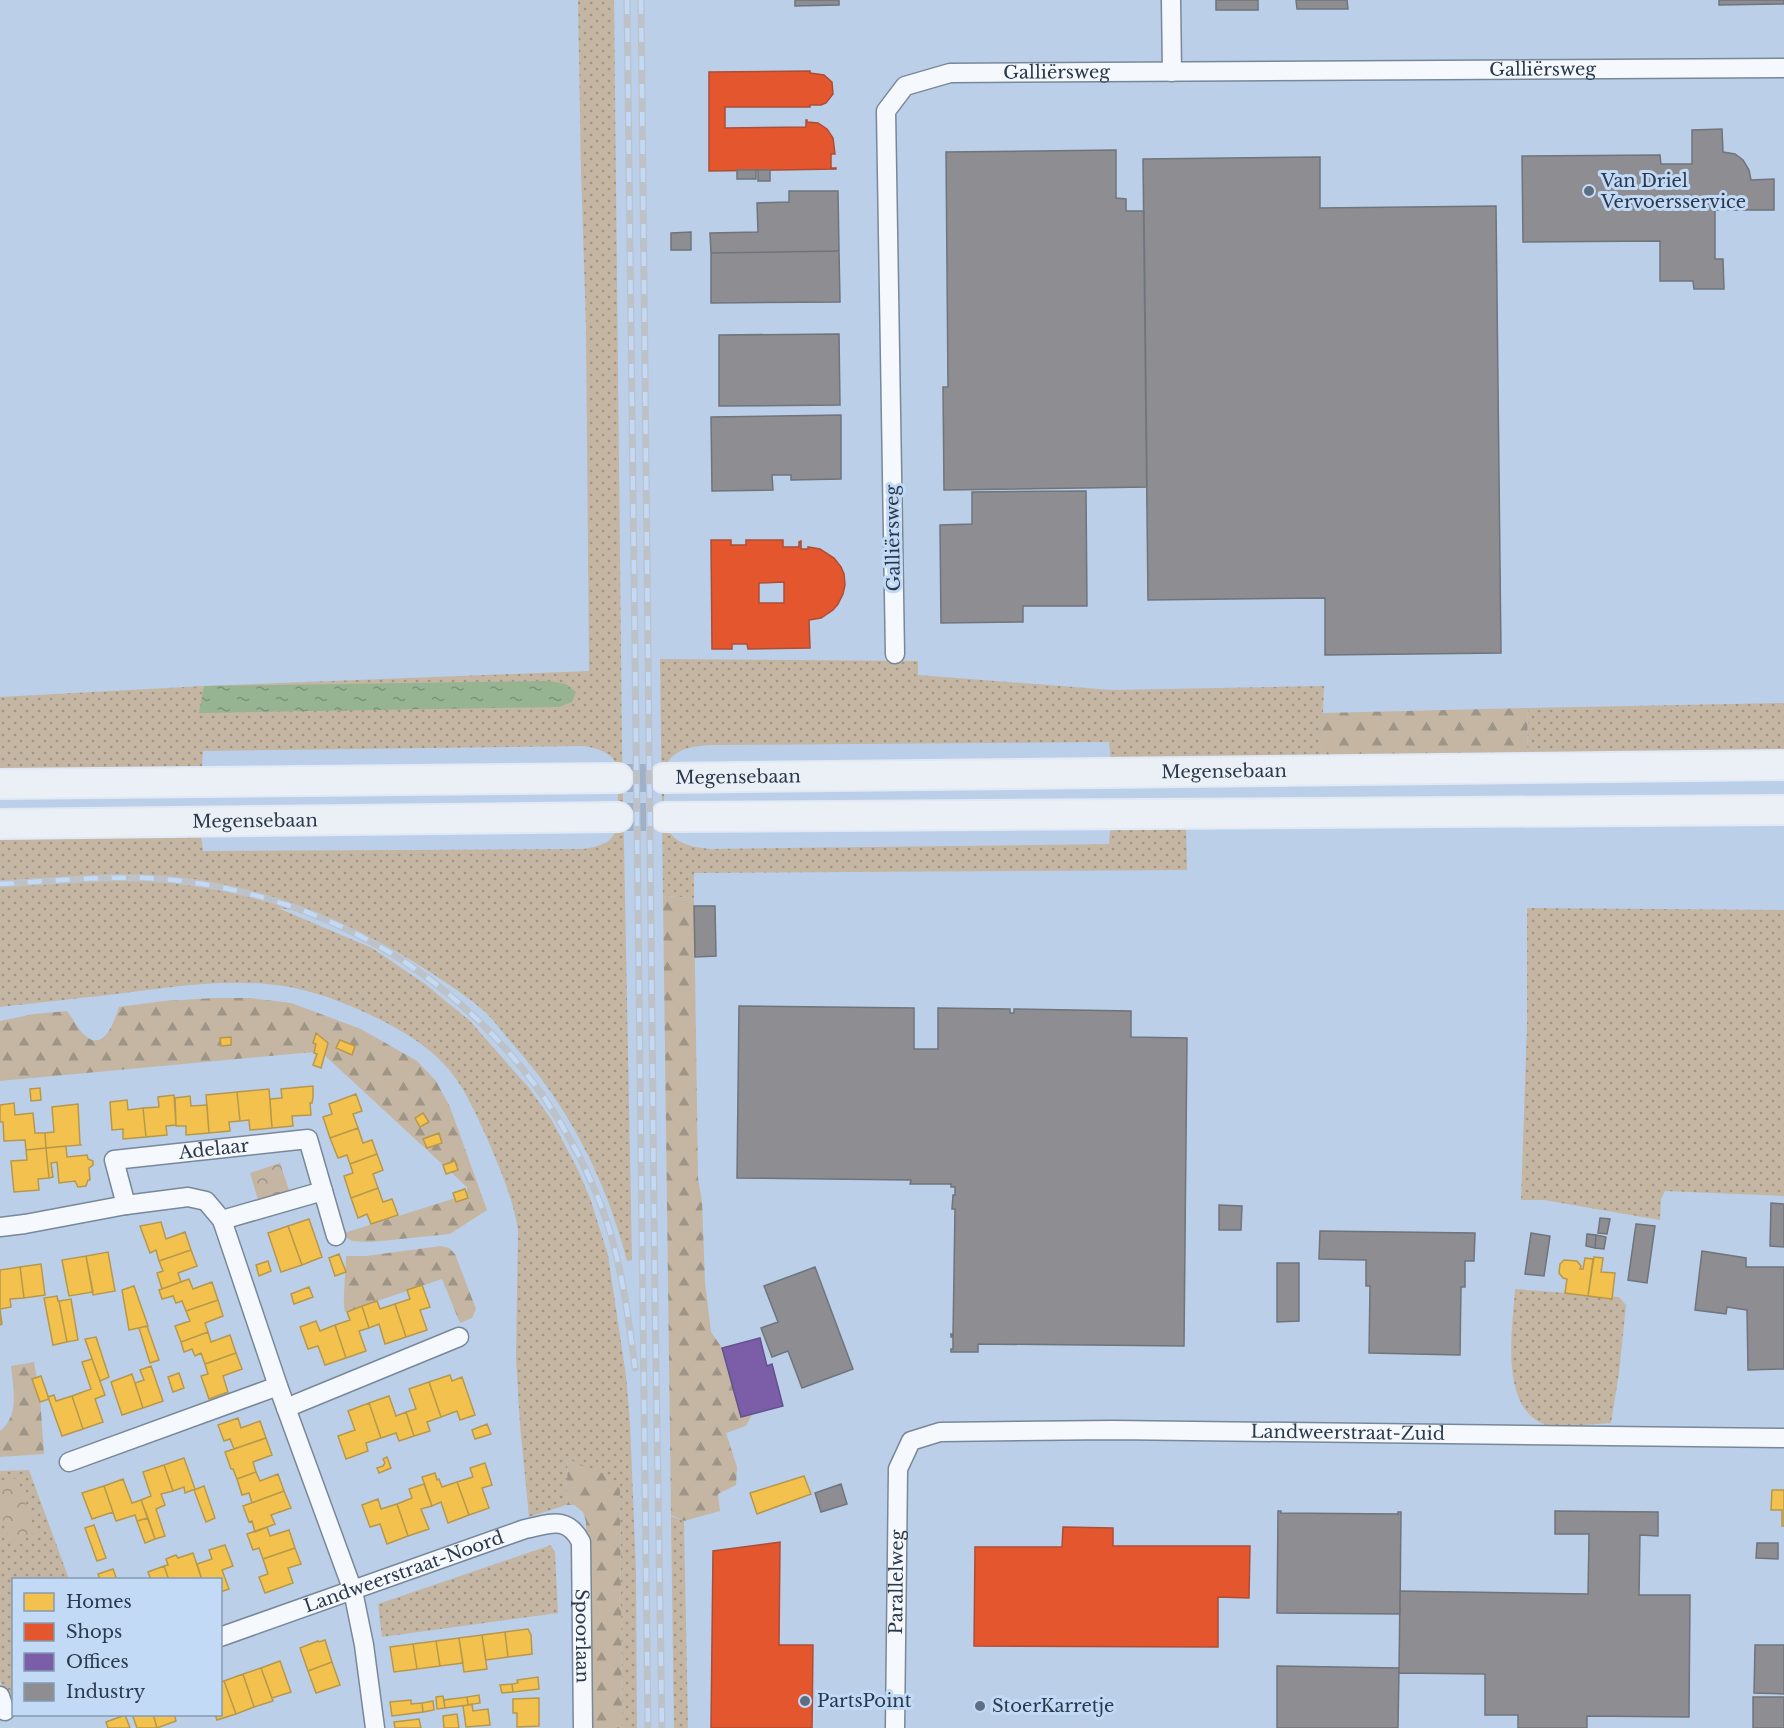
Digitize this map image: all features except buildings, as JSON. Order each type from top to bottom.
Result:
[{"type":"main road","name":"Megensebaan","points":[[664,778],[1784,765]]},
{"type":"main road","points":[[0,784],[618,778]]},
{"type":"main road","points":[[665,817],[1784,810]]},
{"type":"main road","name":"Megensebaan","points":[[0,824],[618,817]]},
{"type":"street","points":[[1171,0],[1172,72]]},
{"type":"street","name":"Galliërsweg","points":[[895,654],[886,111],[905,86],[950,73],[1784,68]]},
{"type":"street","name":"Adelaar","points":[[126,1205],[114,1160],[308,1139],[336,1236]]},
{"type":"street","points":[[222,1220],[323,1191]]},
{"type":"street","points":[[0,1227],[126,1205],[188,1197],[206,1201],[222,1220],[278,1386],[353,1591],[364,1645],[375,1728]]},
{"type":"street","points":[[286,1408],[459,1337]]},
{"type":"street","points":[[69,1462],[278,1386]]},
{"type":"street","name":"Landweerstraat-Zuid","points":[[911,1441],[940,1432],[1101,1430],[1784,1438]]},
{"type":"street","name":"Parallelweg","points":[[895,1728],[898,1469],[911,1441]]},
{"type":"street","name":"Landweerstraat-Noord","points":[[222,1636],[525,1529],[551,1524],[567,1524],[576,1532],[581,1542]]},
{"type":"street","name":"Spoorlaan","points":[[581,1542],[583,1728]]},
{"type":"green space","points":[[578,0],[614,0],[622,744],[632,1260],[627,1261],[596,1172],[567,1117],[531,1066],[488,1015],[442,980],[369,937],[324,918],[278,908],[372,948],[425,984],[470,1021],[529,1088],[551,1119],[577,1168],[590,1198],[608,1255],[626,1376],[636,1572],[637,1728],[622,1728],[620,1485],[568,1459],[566,1505],[529,1517],[516,1358],[518,1230],[516,1218],[501,1170],[486,1136],[466,1095],[444,1063],[418,1042],[379,1019],[325,996],[282,986],[258,983],[207,984],[0,1007],[0,837],[199,834],[203,851],[584,849],[608,841],[615,832],[618,817],[618,768],[608,755],[583,746],[203,751],[202,768],[200,769],[0,771],[0,697],[204,686],[589,671],[586,327]]},
{"type":"green space","points":[[660,659],[918,661],[918,675],[1112,690],[1324,686],[1321,763],[1111,762],[1109,742],[694,747],[679,752],[668,762],[665,769],[664,800],[666,825],[671,834],[679,841],[692,846],[711,849],[1109,844],[1112,826],[1186,825],[1187,870],[694,873],[694,898],[663,896]]},
{"type":"green space","points":[[1784,703],[1784,754],[1527,758],[1528,708]]},
{"type":"green space","points":[[1528,708],[1527,758],[1321,763],[1322,713]]},
{"type":"green space","points":[[663,896],[694,898],[698,1178],[702,1201],[705,1282],[711,1332],[722,1348],[752,1415],[746,1426],[726,1433],[737,1467],[736,1485],[718,1494],[720,1511],[684,1521],[671,1515]]},
{"type":"green space","points":[[1527,908],[1784,910],[1784,1196],[1665,1191],[1661,1199],[1660,1220],[1544,1200],[1521,1200],[1527,1026]]},
{"type":"green space","points":[[251,998],[291,1003],[361,1029],[417,1061],[436,1081],[450,1107],[487,1210],[450,1234],[371,1242],[352,1241],[341,1234],[462,1196],[467,1191],[467,1187],[321,1052],[0,1081],[0,1021],[34,1014],[67,1011],[87,1037],[99,1040],[108,1032],[119,1007],[163,1001]]},
{"type":"green space","points":[[280,1163],[290,1193],[259,1203],[250,1173]]},
{"type":"green space","points":[[441,1246],[449,1248],[455,1254],[476,1309],[472,1318],[460,1323],[442,1279],[345,1312],[346,1256],[366,1256]]},
{"type":"green space","points":[[1515,1289],[1619,1297],[1626,1305],[1611,1423],[1551,1426],[1531,1416],[1521,1402],[1515,1385],[1512,1365],[1511,1344]]},
{"type":"green space","points":[[34,1362],[40,1397],[44,1454],[0,1457],[0,1431],[6,1425],[13,1410],[14,1392],[11,1366]]},
{"type":"green space","points":[[568,1459],[602,1473],[620,1485],[622,1728],[591,1728],[586,1522],[583,1512],[574,1505],[566,1505]]},
{"type":"green space","points":[[29,1470],[69,1578],[12,1578],[12,1698],[7,1700],[0,1680],[0,1471]]},
{"type":"green space","points":[[16,1478],[36,1533],[11,1542],[0,1511],[0,1484]]},
{"type":"green space","points":[[671,1516],[684,1521],[688,1728],[674,1728]]},
{"type":"green space","points":[[551,1545],[555,1553],[558,1613],[382,1637],[378,1604]]},
{"type":"water","points":[[549,681],[566,684],[576,692],[572,702],[559,707],[199,713],[204,686]]},
{"type":"tunnel","points":[[618,778],[664,778]]},
{"type":"tunnel","points":[[618,817],[665,817]]},
{"type":"railway","points":[[627,0],[648,1728]]},
{"type":"railway","points":[[641,0],[655,1305],[662,1728]]},
{"type":"railway","points":[[0,884],[152,878],[245,893],[312,914],[376,944],[434,983],[487,1029],[533,1082],[571,1142],[609,1227],[619,1267],[635,1368]]},
{"type":"place","name":"Van Driel Vervoersservice","points":[[1589,191]]},
{"type":"place","name":"PartsPoint","points":[[805,1701]]},
{"type":"place","name":"StoerKarretje","points":[[980,1706]]}]
